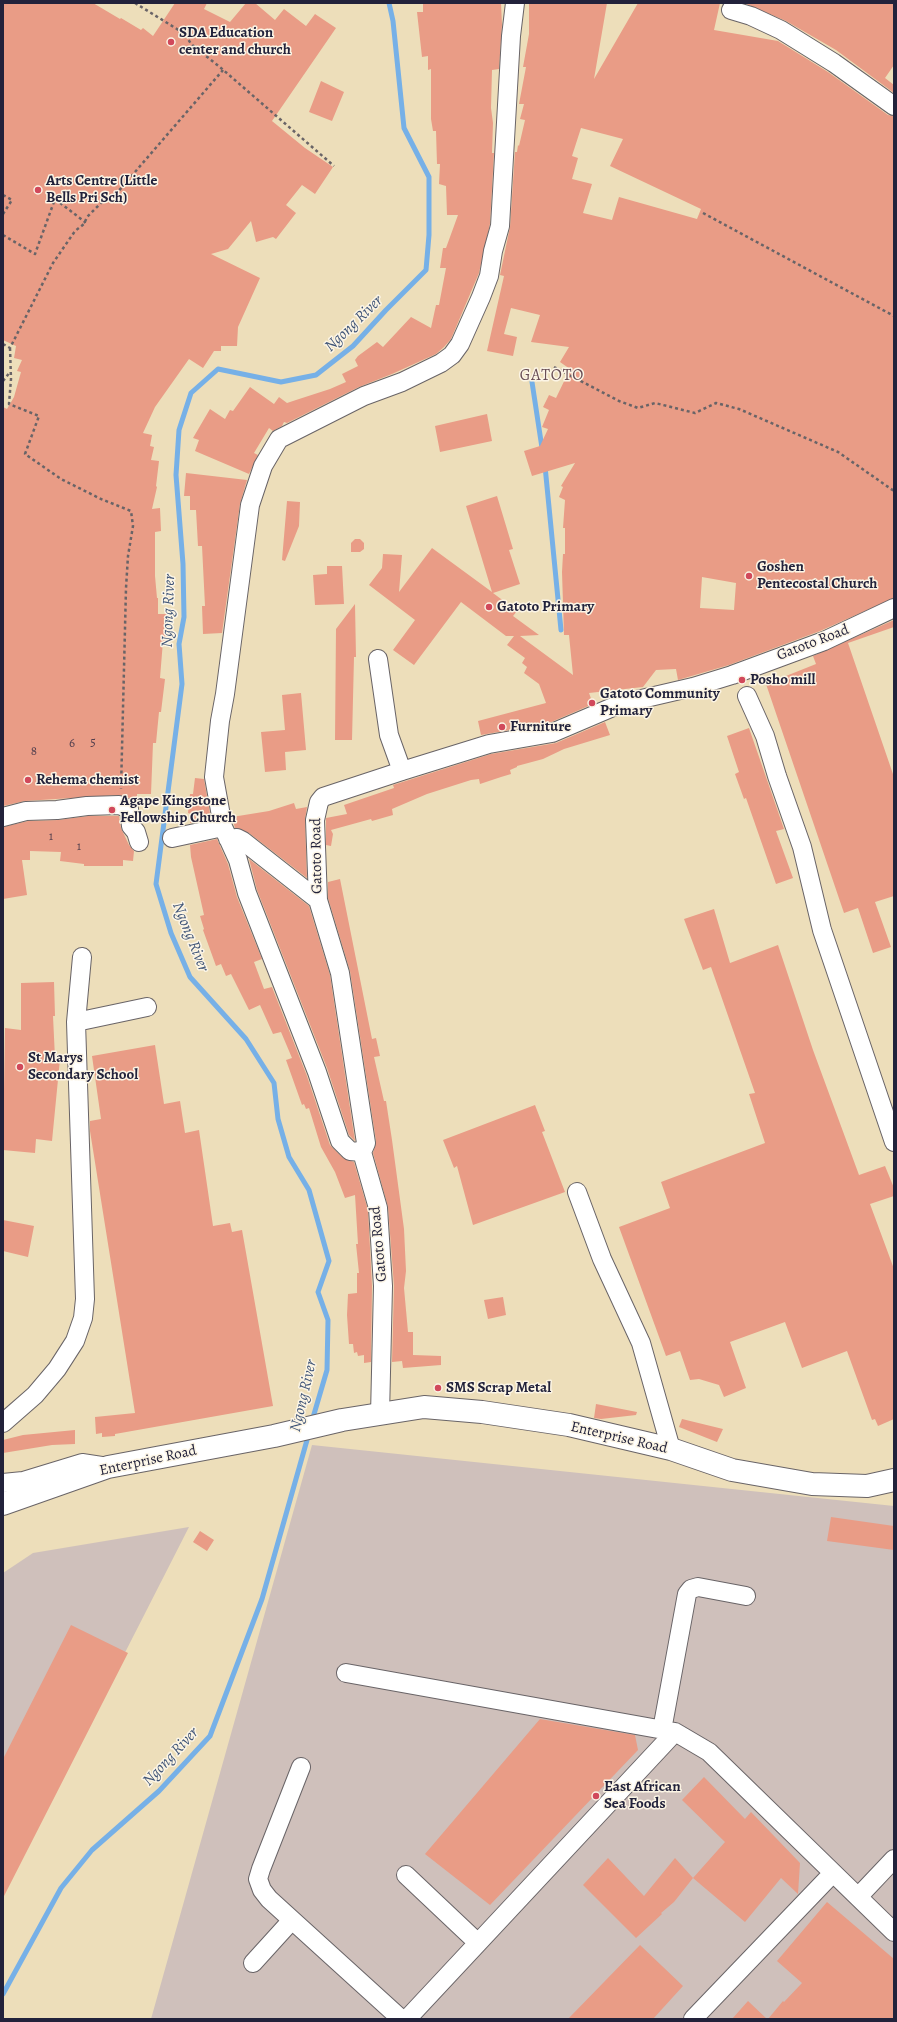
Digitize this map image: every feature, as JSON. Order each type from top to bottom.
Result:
[{"type":"main road","name":"Enterprise Road","points":[[3,1504],[108,1467],[274,1436],[342,1420],[424,1407],[482,1412],[569,1425],[671,1449],[732,1470],[812,1484],[867,1486],[894,1480]]},
{"type":"street","points":[[362,1152],[350,1152],[340,1141],[317,1072],[250,899],[236,853],[226,833],[214,777],[217,743],[250,505],[263,466],[279,439],[364,396],[402,382],[441,363],[452,355],[460,344],[481,297],[489,276],[492,251],[500,226],[511,36],[515,3]]},
{"type":"street","points":[[731,10],[751,16],[781,30],[834,63],[894,106]]},
{"type":"street","name":"Gatoto Road","points":[[380,1415],[383,1286],[378,1208],[362,1152],[366,1143],[340,973],[318,900],[317,854],[314,820],[319,802],[323,797],[489,744],[552,733],[620,704],[693,687],[732,675],[824,641],[894,608]]},
{"type":"street","points":[[378,659],[389,735],[402,771]]},
{"type":"street","points":[[748,696],[765,736],[802,846],[822,930],[894,1142]]},
{"type":"street","points":[[3,817],[26,811],[119,805],[129,809],[131,826],[136,832],[139,842]]},
{"type":"street","points":[[172,838],[226,833],[243,841],[318,900]]},
{"type":"street","points":[[3,1423],[35,1395],[57,1369],[75,1341],[83,1318],[85,1299],[76,1022],[82,957]]},
{"type":"street","points":[[76,1022],[148,1007]]},
{"type":"street","points":[[577,1192],[602,1259],[641,1343],[671,1449]]},
{"type":"street","points":[[3,1483],[23,1481],[82,1463],[108,1467]]},
{"type":"street","points":[[407,2019],[668,1731],[686,1594],[691,1589],[698,1587],[746,1596]]},
{"type":"street","points":[[346,1673],[668,1731],[709,1752],[894,1932]]},
{"type":"street","points":[[301,1767],[261,1869],[258,1879],[262,1890],[269,1899],[401,2019]]},
{"type":"street","points":[[858,1897],[894,1859]]},
{"type":"street","points":[[693,2019],[833,1873]]},
{"type":"street","points":[[406,1875],[478,1942]]},
{"type":"street","points":[[253,1963],[292,1920]]},
{"type":"path","points":[[135,3],[185,34],[191,44],[334,166]]},
{"type":"path","points":[[79,228],[108,197],[116,194],[223,70]]},
{"type":"path","points":[[3,195],[12,200],[3,214]]},
{"type":"path","points":[[3,235],[35,254],[55,199],[85,222],[53,263],[10,348],[9,404],[40,416],[25,454],[61,479],[131,511],[133,526],[128,556],[126,588],[119,805]]},
{"type":"path","points":[[703,213],[894,316]]},
{"type":"path","points":[[3,344],[10,348]]},
{"type":"path","points":[[554,367],[619,401],[638,408],[655,403],[694,413],[716,403],[739,409],[838,452],[894,491]]},
{"type":"path","points":[[3,381],[10,371]]},
{"type":"shaded area","points":[[312,1445],[894,1506],[894,2019],[151,2019]]},
{"type":"shaded area","points":[[189,1527],[3,1892],[3,1573],[33,1553]]},
{"type":"building","points":[[3,3],[93,3],[141,30],[143,28],[153,36],[175,3],[207,3],[204,9],[230,22],[246,3],[255,3],[275,20],[284,9],[306,26],[315,14],[336,28],[272,121],[305,148],[333,167],[315,194],[302,185],[286,205],[296,213],[276,239],[273,237],[256,242],[251,221],[228,249],[211,254],[260,278],[238,327],[237,346],[221,346],[221,351],[214,351],[203,368],[189,359],[155,407],[143,433],[152,435],[150,446],[154,447],[151,460],[159,461],[157,487],[152,509],[160,508],[161,531],[155,532],[155,576],[158,598],[158,614],[169,614],[168,641],[163,641],[160,678],[165,679],[161,712],[159,712],[156,743],[153,743],[151,794],[137,794],[137,802],[119,795],[25,801],[3,806],[3,407],[7,409],[14,397],[21,372],[17,371],[22,360],[14,358],[16,346],[3,340]]},
{"type":"building","points":[[423,3],[501,3],[502,25],[499,69],[492,70],[492,153],[494,153],[490,224],[479,273],[451,339],[436,354],[359,387],[287,423],[284,422],[282,426],[273,431],[269,428],[254,453],[258,455],[249,474],[195,451],[199,440],[193,438],[210,409],[225,419],[230,410],[233,411],[250,387],[274,404],[279,397],[287,403],[330,389],[346,382],[342,374],[358,366],[355,360],[358,356],[377,342],[383,347],[411,317],[431,328],[436,305],[439,305],[446,268],[440,268],[443,248],[446,248],[458,215],[447,215],[446,186],[439,184],[440,164],[437,164],[436,131],[433,131],[431,119],[431,69],[428,70],[428,56],[422,57],[417,12],[423,12]]},
{"type":"building","points":[[529,3],[607,3],[594,79],[638,3],[720,3],[714,30],[778,41],[828,72],[888,115],[894,116],[894,598],[820,631],[729,665],[678,680],[676,669],[656,670],[643,687],[589,693],[593,704],[549,723],[481,735],[478,721],[546,703],[539,684],[524,673],[527,667],[522,663],[525,658],[507,645],[514,636],[506,636],[461,602],[414,665],[393,650],[415,620],[369,585],[382,568],[383,554],[402,555],[399,592],[432,548],[492,592],[466,506],[497,496],[513,549],[509,550],[520,584],[493,593],[517,611],[513,616],[539,635],[520,636],[573,675],[569,635],[564,635],[562,572],[563,554],[565,554],[565,528],[563,528],[565,500],[559,497],[563,487],[561,486],[575,463],[532,476],[524,451],[540,446],[548,429],[542,427],[549,410],[543,407],[549,395],[556,398],[570,369],[560,362],[569,347],[531,342],[540,315],[511,308],[504,334],[517,337],[513,356],[487,351],[504,276],[500,275],[510,227],[515,152],[517,152],[518,145],[519,146],[525,120],[520,119],[524,104],[519,104],[526,67],[523,67],[529,34]],"holes":[[[581,128],[623,139],[610,166],[701,209],[697,219],[619,197],[612,220],[583,213],[592,184],[572,179],[578,158],[572,156]],[[702,577],[736,583],[734,610],[700,608]]]},
{"type":"building","points":[[744,3],[894,3],[894,65],[885,78],[894,85],[894,93],[836,50],[786,21]]},
{"type":"building","points":[[321,81],[344,92],[332,121],[309,112]]},
{"type":"building","points":[[487,414],[492,441],[440,452],[435,426]]},
{"type":"building","points":[[186,473],[247,480],[240,504],[222,633],[203,634],[202,606],[205,606],[202,546],[198,546],[196,510],[190,510],[190,496],[184,496]]},
{"type":"building","points":[[287,501],[300,502],[299,526],[285,561],[282,560]]},
{"type":"building","points":[[355,539],[360,539],[364,543],[364,549],[360,552],[351,552],[351,543]]},
{"type":"building","points":[[327,566],[342,566],[344,604],[315,605],[313,575],[327,574]]},
{"type":"building","points":[[355,604],[356,657],[354,657],[352,740],[335,740],[336,629]]},
{"type":"building","points":[[894,620],[894,627],[848,643],[894,777],[894,896],[875,902],[891,947],[873,953],[858,908],[844,913],[766,684],[816,664],[813,656]]},
{"type":"building","points":[[301,693],[306,750],[285,752],[286,770],[265,772],[261,732],[285,730],[282,695]]},
{"type":"building","points":[[605,722],[610,735],[564,749],[543,759],[517,766],[510,770],[511,774],[480,784],[479,779],[471,780],[427,794],[392,809],[393,815],[372,821],[371,819],[331,830],[333,834],[331,846],[326,845],[326,818],[347,814],[344,805],[394,788],[393,785],[491,754],[556,743]]},
{"type":"building","points":[[749,728],[784,829],[776,831],[793,878],[776,884],[746,798],[744,799],[735,774],[739,772],[727,736]]},
{"type":"building","points":[[195,778],[204,779],[211,819],[190,823],[191,814],[188,813],[190,794],[193,794]]},
{"type":"building","points":[[294,803],[296,809],[307,807],[305,820],[307,878],[249,833],[235,828],[232,817],[269,811]]},
{"type":"building","points":[[88,816],[119,816],[121,828],[129,845],[134,851],[133,861],[123,860],[123,866],[84,866],[84,864],[60,861],[61,852],[30,851],[30,860],[22,860],[27,895],[3,899],[3,827],[28,821],[58,820]]},
{"type":"building","points":[[217,839],[228,864],[237,897],[262,959],[254,962],[264,989],[272,987],[307,1076],[330,1145],[343,1158],[354,1162],[368,1210],[372,1286],[371,1362],[364,1363],[364,1355],[358,1356],[357,1352],[354,1353],[353,1344],[349,1344],[347,1315],[348,1294],[357,1293],[357,1273],[359,1273],[356,1244],[358,1244],[355,1195],[345,1198],[335,1172],[321,1147],[309,1108],[306,1109],[304,1104],[302,1105],[286,1060],[292,1058],[281,1032],[273,1034],[260,1005],[249,1010],[231,974],[226,976],[221,964],[216,966],[203,930],[200,916],[204,915],[191,857],[190,845]]},
{"type":"building","points":[[249,859],[309,906],[330,975],[355,1141],[349,1135],[327,1068],[257,890]]},
{"type":"building","points":[[340,879],[372,1039],[376,1038],[380,1056],[374,1057],[384,1101],[386,1101],[404,1229],[406,1271],[404,1288],[408,1332],[413,1332],[413,1355],[441,1356],[441,1365],[403,1368],[402,1361],[392,1362],[394,1286],[388,1207],[373,1153],[376,1141],[350,971],[328,898],[328,882]]},
{"type":"building","points":[[714,909],[730,963],[778,945],[813,1050],[859,1175],[885,1166],[894,1188],[894,1196],[870,1204],[894,1269],[894,1419],[878,1426],[875,1419],[872,1420],[847,1351],[802,1368],[785,1322],[730,1342],[746,1388],[724,1397],[719,1385],[699,1379],[690,1380],[680,1351],[666,1356],[619,1227],[670,1208],[661,1182],[765,1143],[749,1094],[755,1093],[711,967],[703,970],[684,919]]},
{"type":"building","points":[[54,982],[55,1016],[53,1016],[55,1058],[60,1059],[52,1141],[36,1139],[35,1153],[3,1150],[5,1028],[21,1030],[21,983]]},
{"type":"building","points":[[155,1045],[164,1104],[180,1101],[185,1133],[199,1130],[213,1226],[230,1223],[232,1232],[242,1230],[273,1406],[115,1434],[115,1436],[102,1437],[102,1433],[96,1434],[95,1417],[135,1413],[90,1131],[90,1121],[101,1119],[92,1056]]},
{"type":"building","points":[[535,1105],[545,1131],[542,1132],[565,1192],[473,1225],[457,1166],[454,1168],[443,1140]]},
{"type":"building","points":[[3,1220],[34,1226],[28,1257],[3,1251]]},
{"type":"building","points":[[503,1297],[506,1315],[488,1319],[484,1300]]},
{"type":"building","points":[[596,1404],[637,1412],[636,1415],[601,1419],[594,1418]]},
{"type":"building","points":[[682,1419],[723,1429],[717,1442],[679,1427]]},
{"type":"building","points":[[75,1430],[75,1444],[52,1445],[3,1453],[3,1440],[23,1435]]},
{"type":"building","points":[[831,1517],[894,1526],[894,1550],[827,1541]]},
{"type":"building","points":[[200,1531],[214,1540],[207,1551],[193,1542]]},
{"type":"building","points":[[71,1625],[128,1653],[3,1898],[3,1759]]},
{"type":"building","points":[[540,1719],[635,1735],[638,1750],[490,1905],[425,1854]]},
{"type":"building","points":[[704,1777],[745,1819],[751,1812],[800,1863],[798,1894],[781,1878],[745,1922],[693,1878],[725,1842],[682,1800]]},
{"type":"building","points":[[608,1858],[644,1896],[675,1858],[693,1878],[674,1902],[636,1938],[583,1885]]},
{"type":"building","points":[[827,1902],[894,1959],[894,2019],[768,2019],[783,2001],[784,2002],[802,1983],[777,1961]]},
{"type":"building","points":[[640,1945],[683,1986],[653,2019],[568,2019]]},
{"type":"building","points":[[748,2001],[767,2019],[732,2019]]},
{"type":"waterway","name":"Ngong River","points":[[312,1421],[327,1370],[328,1320],[318,1292],[329,1261],[309,1190],[289,1157],[278,1119],[274,1083],[246,1039],[190,977],[171,933],[156,884],[182,684],[179,644],[184,617],[183,564],[176,475],[179,430],[191,393],[218,369],[281,382],[316,375],[353,346],[426,270],[429,235],[429,177],[404,128],[393,21],[389,3]]},
{"type":"waterway","points":[[532,382],[542,448]]},
{"type":"waterway","points":[[545,466],[561,630]]},
{"type":"waterway","name":"Ngong River","points":[[3,1994],[61,1888],[92,1850],[159,1791],[210,1736],[262,1599],[309,1433]]},
{"type":"place","name":"SDA Education center and church","points":[[171,42]]},
{"type":"place","name":"Arts Centre (Little Bells Pri Sch)","points":[[38,190]]},
{"type":"place","name":"Goshen Pentecostal Church","points":[[749,576]]},
{"type":"place","name":"Gatoto Primary","points":[[489,607]]},
{"type":"place","name":"Posho mill","points":[[742,680]]},
{"type":"place","name":"Gatoto Community Primary","points":[[592,703]]},
{"type":"place","name":"Furniture","points":[[502,727]]},
{"type":"place","name":"Rehema chemist","points":[[28,780]]},
{"type":"place","name":"Agape Kingstone Fellowship Church","points":[[112,810]]},
{"type":"place","name":"St Marys Secondary School","points":[[20,1067]]},
{"type":"place","name":"SMS Scrap Metal","points":[[438,1388]]},
{"type":"place","name":"East African Sea Foods","points":[[596,1796]]},
{"type":"district","name":"GATOTO","points":[[552,376]]}]
